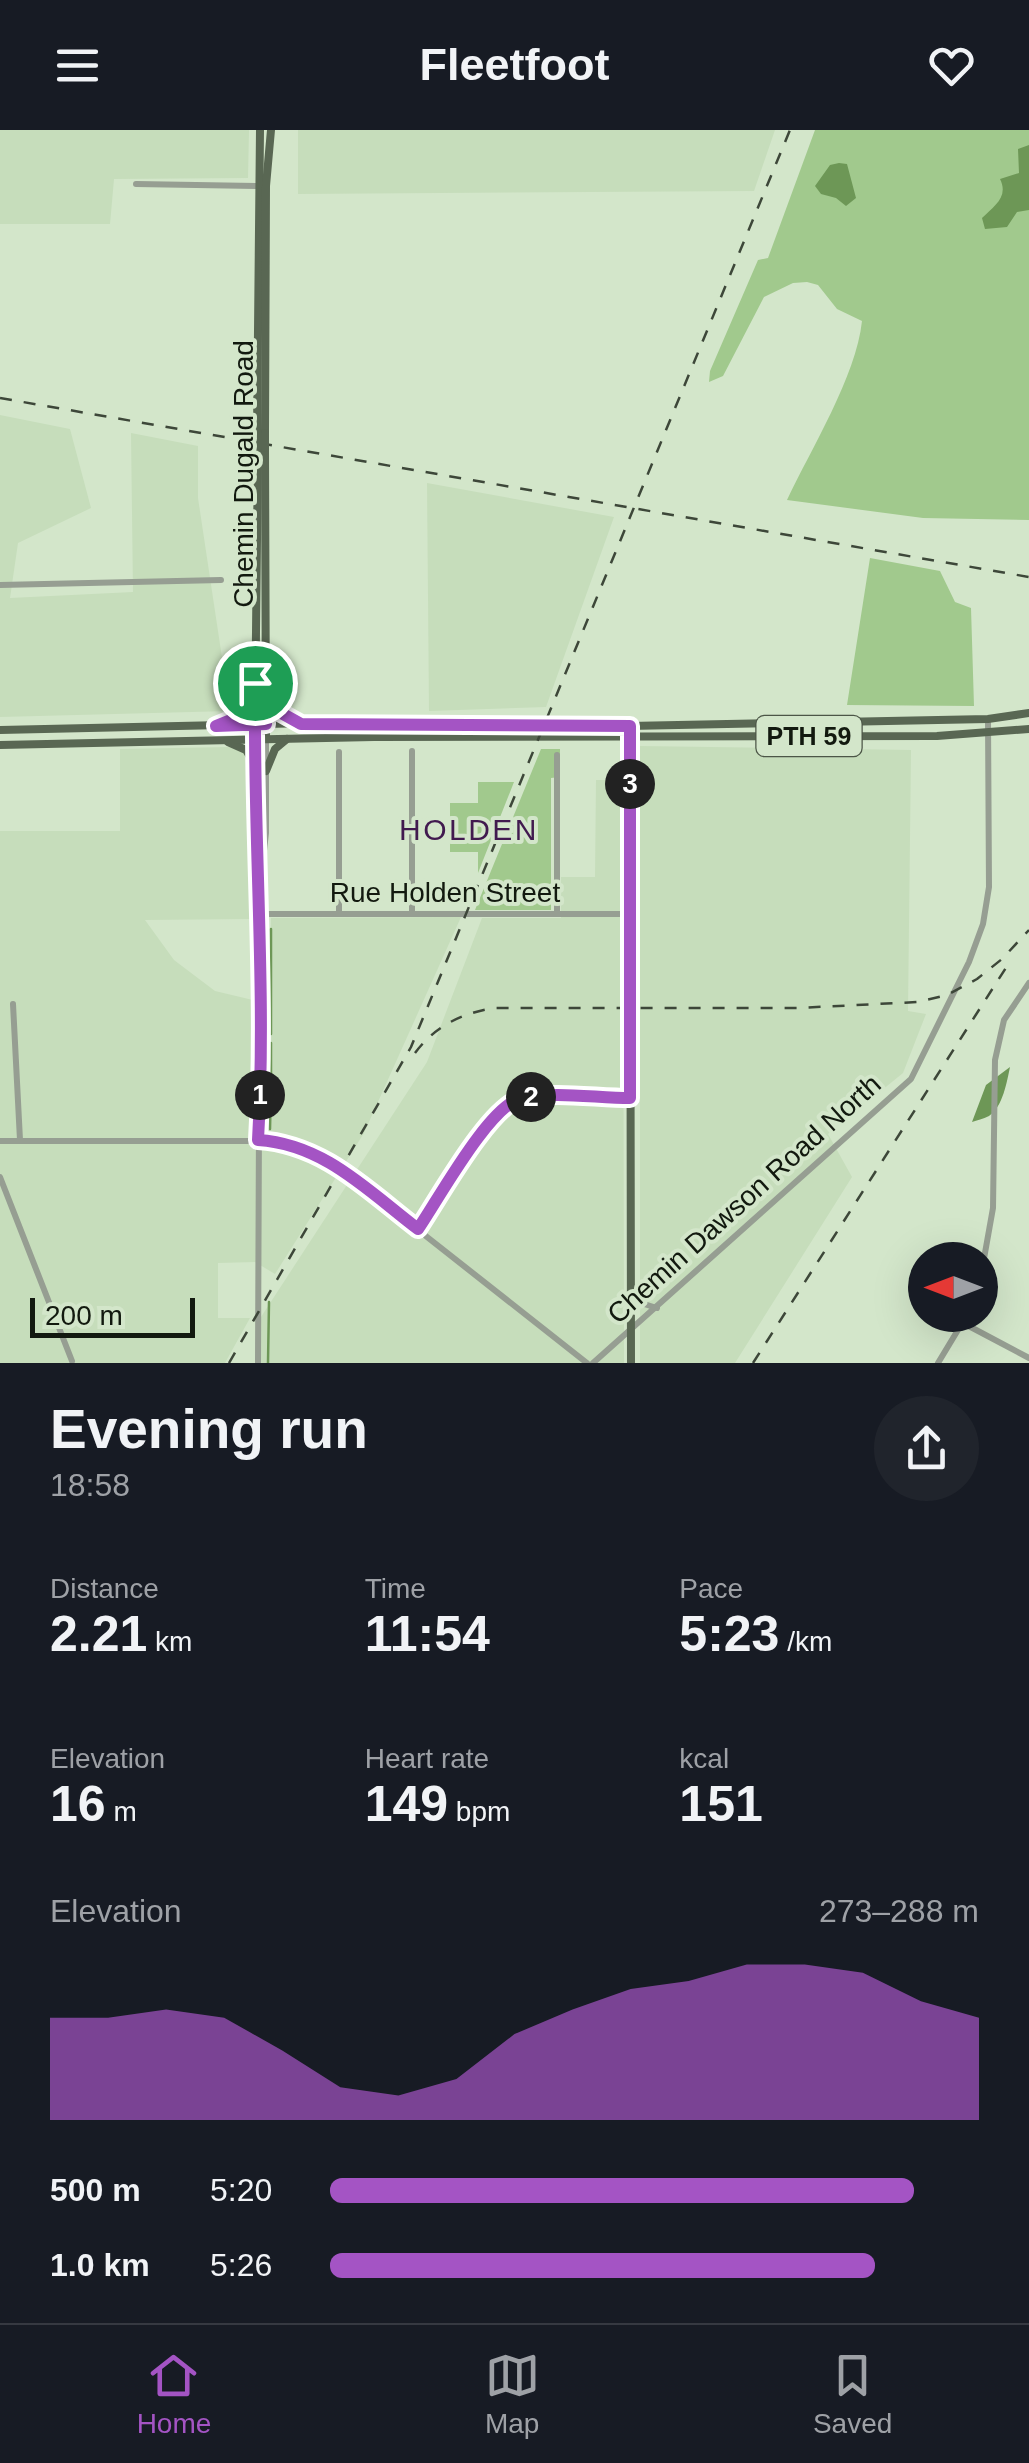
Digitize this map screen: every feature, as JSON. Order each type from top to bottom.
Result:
[{"type":"main road","name":"Chemin Dugald Road","points":[[255,740],[266,690],[260,130]]},
{"type":"main road","name":"Chemin Dugald Road","points":[[261,432],[266,186],[271,130]]},
{"type":"main road","name":"Chemin Dugald Road","points":[[261,447],[255,683],[266,739]]},
{"type":"main road","points":[[216,726],[243,715],[255,683]]},
{"type":"main road","points":[[266,690],[274,709],[301,724]]},
{"type":"main road","name":"PTH 59","points":[[0,730],[260,724],[630,726],[988,719],[1029,714]]},
{"type":"main road","points":[[630,726],[631,1363]]},
{"type":"main road","name":"PTH 59","points":[[0,745],[288,738],[988,734],[1029,729]]},
{"type":"main road","points":[[266,770],[276,750],[288,738]]},
{"type":"main road","points":[[224,740],[243,748],[255,765]]},
{"type":"street","points":[[136,184],[258,186]]},
{"type":"street","points":[[0,584],[222,580]]},
{"type":"street","name":"Chemin Dawson Road North","points":[[590,1363],[658,1308],[911,1079],[983,924],[989,887],[988,719]]},
{"type":"street","name":"Chemin Dugald Road","points":[[260,878],[266,833],[266,739]]},
{"type":"street","name":"Chemin Dugald Road","points":[[255,740],[260,878],[258,1363]]},
{"type":"street","points":[[339,752],[339,914]]},
{"type":"street","points":[[412,752],[412,914]]},
{"type":"street","points":[[557,755],[557,913]]},
{"type":"street","name":"Rue Holden Street","points":[[260,914],[630,914]]},
{"type":"street","points":[[987,1242],[994,1208],[995,1060],[1004,1020],[1029,983]]},
{"type":"street","points":[[13,1004],[20,1140]]},
{"type":"street","points":[[418,1229],[490,1122],[506,1105],[526,1097],[630,1098]]},
{"type":"street","points":[[0,1141],[258,1140],[301,1147],[323,1157],[590,1363]]},
{"type":"street","points":[[0,1177],[72,1361]]},
{"type":"street","points":[[632,1292],[644,1304],[658,1308]]},
{"type":"street","points":[[938,1363],[957,1332]]},
{"type":"street","points":[[986,1332],[1029,1358]]},
{"type":"shaded area","points":[[0,130],[249,130],[248,178],[114,179],[110,224],[0,224]]},
{"type":"shaded area","points":[[298,130],[775,130],[754,191],[298,194]]},
{"type":"shaded area","points":[[815,130],[1029,130],[1029,520],[923,518],[787,500],[842,389],[862,321],[837,309],[818,285],[793,283],[764,297],[723,376],[709,382],[710,371],[758,260],[768,258]]},
{"type":"shaded area","points":[[1029,145],[1029,210],[1017,212],[1007,227],[985,229],[982,218],[1003,191],[1000,179],[1019,173],[1018,149]]},
{"type":"shaded area","points":[[847,164],[856,198],[846,206],[821,194],[815,186],[830,165]]},
{"type":"shaded area","points":[[0,415],[70,429],[91,508],[18,543],[10,598],[133,592],[131,433],[198,446],[198,498],[230,711],[0,717]]},
{"type":"shaded area","points":[[427,483],[614,517],[546,707],[429,711]]},
{"type":"shaded area","points":[[870,558],[940,571],[955,602],[971,608],[974,706],[847,705]]},
{"type":"shaded area","points":[[640,746],[911,750],[908,1011],[926,1014],[903,1073],[828,1134],[852,1177],[735,1363],[640,1363]]},
{"type":"shaded area","points":[[229,747],[249,757],[251,766],[250,919],[145,920],[174,960],[215,991],[270,1004],[271,918],[461,917],[364,1133],[275,1274],[255,1262],[218,1263],[218,1318],[250,1318],[225,1363],[0,1363],[0,831],[120,831],[120,749]]},
{"type":"shaded area","points":[[541,749],[560,749],[560,777],[551,778],[551,910],[475,910]]},
{"type":"shaded area","points":[[596,780],[623,780],[624,1363],[261,1363],[261,1317],[427,1062],[482,918],[561,918],[561,877],[595,877]]},
{"type":"shaded area","points":[[478,782],[514,782],[478,873],[478,852],[450,852],[450,803],[478,803]]},
{"type":"shaded area","points":[[1010,1067],[998,1107],[989,1116],[972,1122],[986,1085]]},
{"type":"waterway","points":[[271,929],[271,1034]]},
{"type":"waterway","points":[[271,1043],[271,1078]]},
{"type":"waterway","points":[[270,1129],[271,1087]]},
{"type":"waterway","points":[[268,1363],[269,1302]]},
{"type":"railway","points":[[229,1363],[411,1047],[790,130]]},
{"type":"railway","points":[[0,398],[1029,577]]},
{"type":"railway","points":[[415,1053],[450,1022],[494,1008],[797,1008],[918,1002],[947,995],[977,979],[1029,930]]},
{"type":"railway","points":[[753,1363],[1009,963]]},
{"type":"district","name":"HOLDEN","points":[[469,829]]},
{"type":"route","points":[[255,683],[243,715],[216,726],[255,725],[266,724],[266,690],[274,709],[301,724],[473,722],[630,726],[630,1098],[526,1097],[506,1105],[497,1112],[418,1229],[323,1157],[301,1147],[258,1140],[260,878],[256,834],[255,769],[255,725],[255,718],[255,683]]}]
